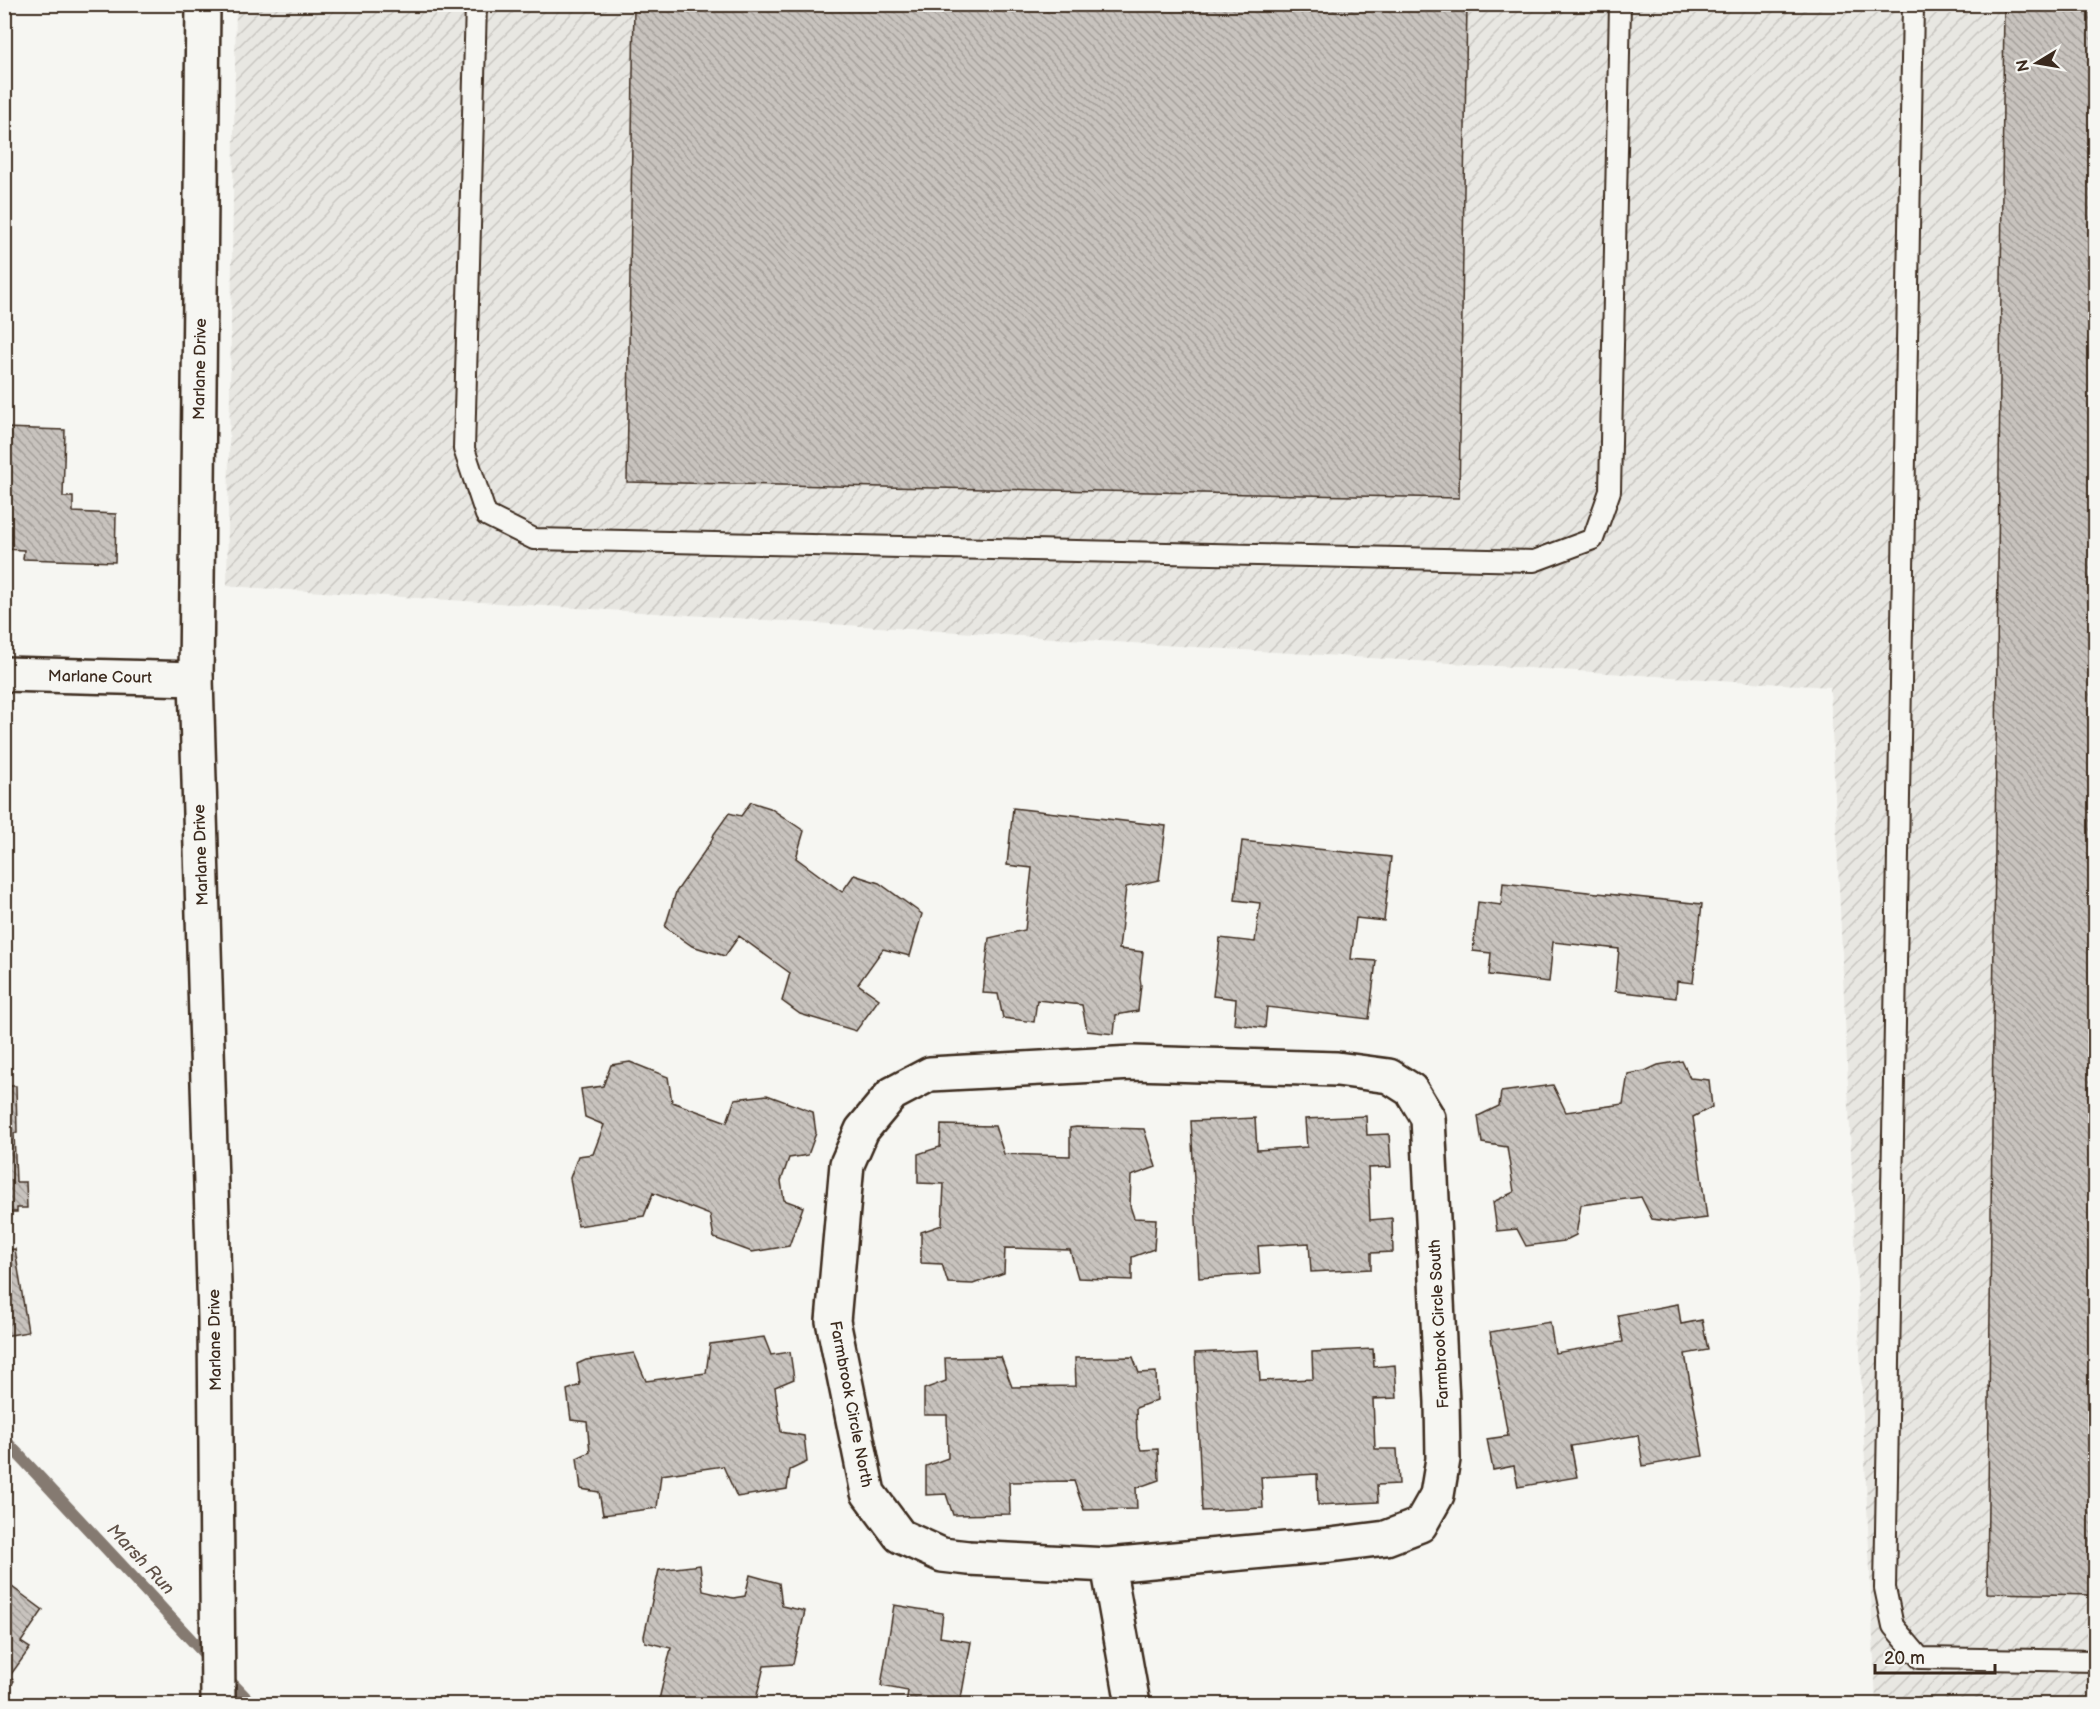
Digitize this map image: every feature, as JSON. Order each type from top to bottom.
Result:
[{"type":"street","name":"Marlane Drive","points":[[203,4],[196,678],[215,1319],[218,1704]]},
{"type":"street","name":"Marlane Court","points":[[4,674],[196,678]]},
{"type":"street","name":"Farmbrook Circle North","points":[[1108,1565],[942,1555],[900,1536],[868,1493],[833,1322],[847,1164],[861,1130],[892,1094],[930,1074],[1133,1063]]},
{"type":"street","name":"Farmbrook Circle South","points":[[1108,1565],[1386,1538],[1420,1526],[1437,1495],[1443,1459],[1428,1118],[1411,1090],[1389,1076],[1337,1069],[1133,1063]]},
{"type":"street","points":[[1108,1565],[1133,1704]]},
{"type":"lane","points":[[476,4],[464,449],[486,515],[534,539],[1534,561],[1593,539],[1610,491],[1620,4]]},
{"type":"lane","points":[[1913,4],[1885,1588],[1893,1626],[1920,1658],[2096,1661]]},
{"type":"shaded area","points":[[236,5],[2095,5],[2095,1704],[1876,1704],[1830,687],[227,586]]},
{"type":"building","points":[[634,4],[1467,4],[1459,498],[627,482]]},
{"type":"building","points":[[2004,4],[2096,4],[2096,1595],[1987,1593]]},
{"type":"building","points":[[4,428],[65,430],[63,497],[73,497],[73,512],[116,514],[115,562],[23,559],[24,550],[4,549]]},
{"type":"building","points":[[751,802],[770,808],[804,831],[796,858],[842,892],[854,875],[879,883],[922,914],[910,956],[883,949],[858,984],[879,999],[856,1031],[800,1014],[782,1001],[790,973],[739,936],[725,956],[692,946],[665,927],[676,892],[711,842],[714,834],[729,813],[741,816]]},
{"type":"building","points":[[1013,808],[1166,826],[1159,880],[1126,887],[1119,949],[1143,952],[1141,985],[1138,1011],[1116,1015],[1114,1034],[1087,1031],[1082,1005],[1037,1000],[1034,1022],[1003,1018],[998,994],[983,993],[989,938],[1025,930],[1032,868],[1007,865]]},
{"type":"building","points":[[1242,841],[1391,857],[1384,921],[1356,918],[1351,959],[1376,961],[1369,1019],[1267,1007],[1265,1028],[1234,1024],[1236,999],[1213,996],[1220,938],[1255,942],[1260,903],[1235,900]]},
{"type":"building","points":[[1503,883],[1702,904],[1693,983],[1677,981],[1676,998],[1615,991],[1619,949],[1553,942],[1549,982],[1489,975],[1491,953],[1473,951],[1478,902],[1501,905]]},
{"type":"building","points":[[1682,1061],[1690,1078],[1709,1080],[1712,1107],[1693,1117],[1707,1218],[1673,1222],[1652,1219],[1641,1197],[1581,1205],[1576,1235],[1564,1241],[1526,1246],[1517,1229],[1497,1231],[1493,1202],[1514,1192],[1507,1147],[1482,1143],[1478,1116],[1499,1106],[1501,1092],[1553,1085],[1566,1112],[1623,1104],[1628,1074]]},
{"type":"building","points":[[630,1062],[668,1077],[672,1102],[727,1122],[735,1099],[767,1095],[813,1112],[816,1133],[808,1155],[789,1158],[781,1181],[784,1200],[803,1207],[789,1246],[752,1252],[714,1238],[710,1215],[653,1193],[644,1216],[578,1226],[570,1178],[578,1156],[593,1154],[604,1125],[585,1117],[581,1089],[603,1086],[611,1065]]},
{"type":"building","points":[[4,1086],[16,1086],[17,1133],[14,1133],[16,1182],[26,1182],[27,1208],[17,1208],[17,1212],[4,1212]]},
{"type":"building","points":[[1366,1116],[1367,1135],[1389,1134],[1391,1167],[1368,1168],[1370,1220],[1392,1218],[1393,1252],[1371,1253],[1371,1269],[1311,1272],[1309,1243],[1258,1246],[1260,1274],[1199,1278],[1191,1121],[1255,1118],[1257,1150],[1307,1147],[1305,1119]]},
{"type":"building","points":[[941,1125],[995,1126],[1004,1154],[1070,1156],[1070,1128],[1144,1129],[1156,1167],[1131,1176],[1130,1206],[1134,1218],[1156,1219],[1154,1249],[1132,1257],[1132,1280],[1078,1278],[1070,1250],[1005,1248],[1004,1273],[973,1284],[948,1283],[942,1264],[921,1263],[921,1232],[942,1225],[944,1184],[918,1183],[918,1154],[940,1147]]},
{"type":"building","points":[[15,1249],[28,1332],[4,1336],[4,1250]]},
{"type":"building","points":[[1678,1304],[1681,1324],[1702,1320],[1708,1350],[1685,1354],[1703,1456],[1643,1466],[1638,1435],[1571,1446],[1577,1477],[1518,1487],[1514,1466],[1493,1470],[1487,1439],[1508,1436],[1490,1332],[1550,1322],[1555,1353],[1623,1342],[1618,1315]]},
{"type":"building","points":[[764,1337],[771,1355],[790,1352],[794,1379],[775,1387],[781,1432],[804,1436],[807,1462],[790,1470],[787,1489],[737,1497],[723,1466],[661,1475],[657,1508],[603,1515],[599,1492],[581,1489],[577,1458],[590,1452],[587,1422],[571,1420],[567,1390],[580,1385],[577,1364],[586,1360],[634,1353],[646,1381],[706,1373],[710,1344]]},
{"type":"building","points":[[1373,1349],[1374,1367],[1395,1365],[1397,1398],[1373,1399],[1375,1449],[1397,1449],[1399,1484],[1377,1485],[1378,1502],[1318,1505],[1317,1474],[1261,1477],[1263,1508],[1202,1511],[1195,1353],[1258,1350],[1260,1381],[1313,1379],[1312,1352]]},
{"type":"building","points":[[1001,1357],[1012,1387],[1076,1386],[1075,1358],[1133,1357],[1139,1373],[1156,1372],[1157,1400],[1136,1408],[1137,1438],[1141,1450],[1158,1449],[1159,1480],[1136,1488],[1137,1509],[1084,1510],[1074,1481],[1009,1482],[1010,1514],[953,1515],[946,1494],[926,1495],[926,1466],[948,1458],[947,1415],[924,1415],[924,1389],[946,1381],[945,1358]]},
{"type":"building","points":[[700,1565],[703,1591],[733,1598],[745,1596],[750,1575],[779,1583],[782,1606],[805,1611],[793,1664],[764,1666],[755,1704],[658,1704],[671,1648],[645,1642],[644,1636],[659,1570]]},
{"type":"building","points":[[4,1581],[43,1610],[21,1642],[30,1648],[9,1677],[14,1681],[4,1695]]},
{"type":"building","points":[[894,1605],[943,1613],[940,1637],[971,1642],[960,1704],[906,1704],[908,1691],[881,1686]]},
{"type":"waterway","name":"Marsh Run","points":[[4,1439],[212,1662]]},
{"type":"waterway","name":"Marsh Run","points":[[224,1675],[252,1704]]}]
